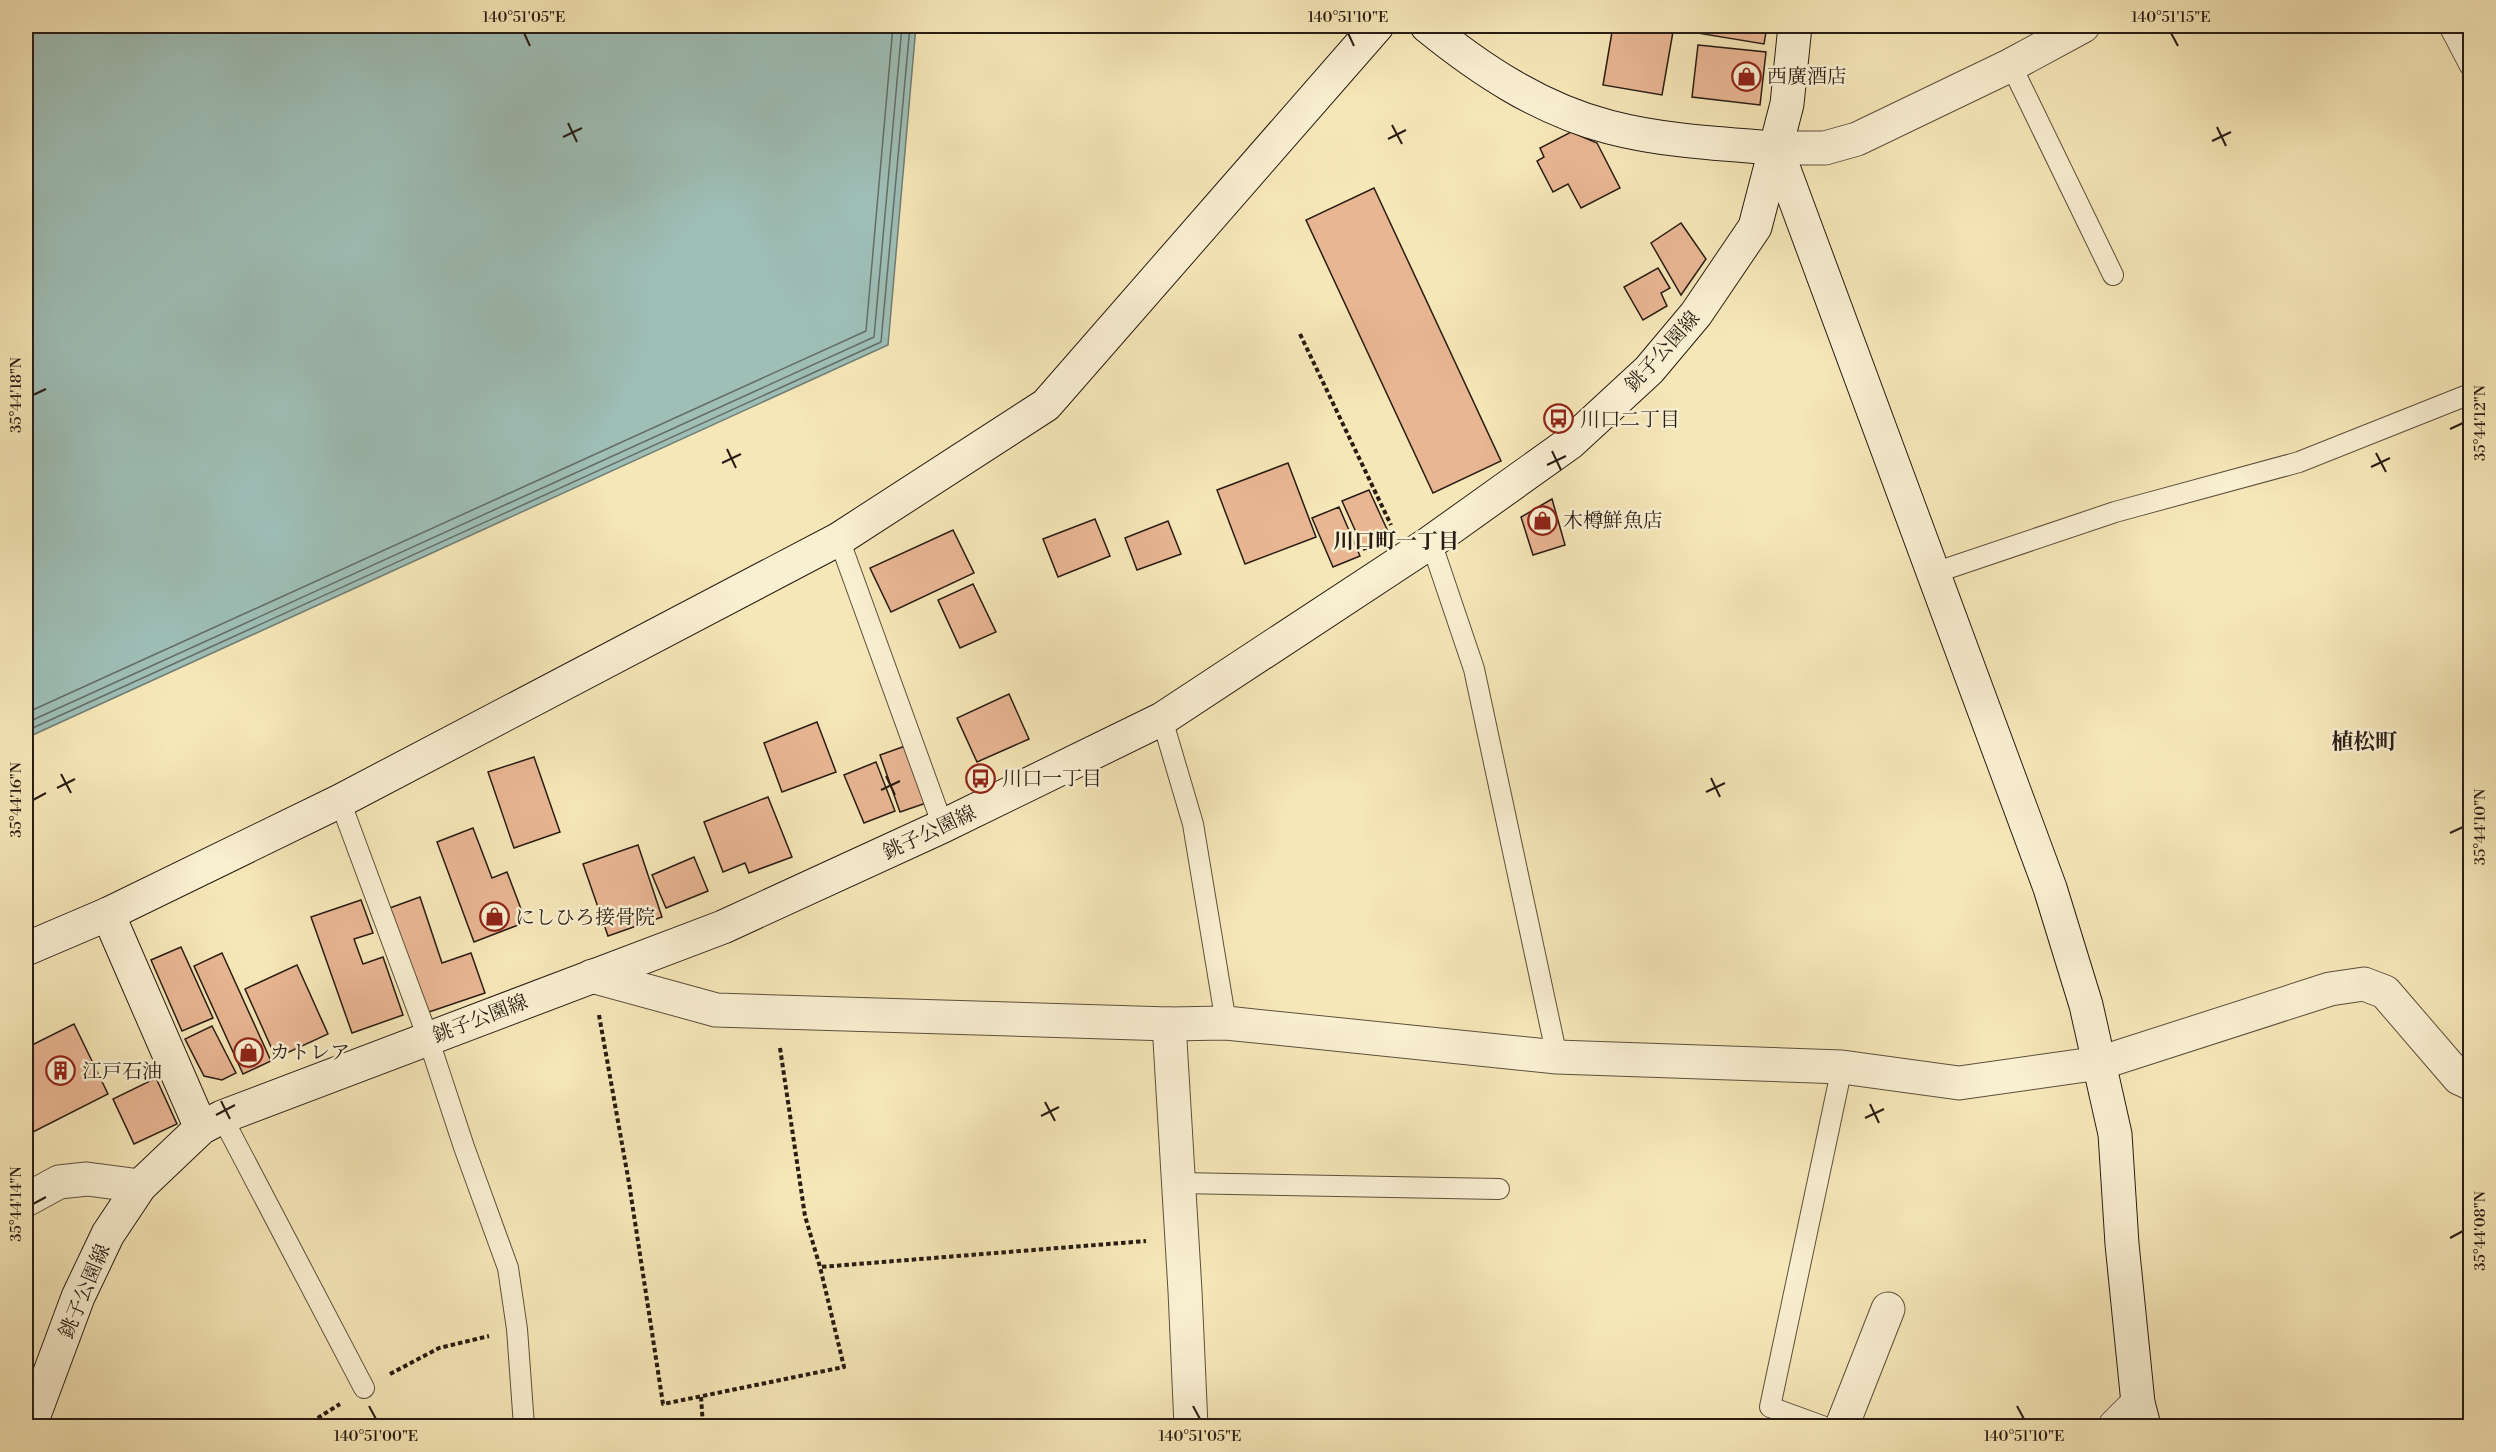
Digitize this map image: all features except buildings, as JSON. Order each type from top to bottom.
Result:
[{"type":"street","points":[[26,949],[108,914],[340,801],[839,539],[1046,405],[1377,26]]},
{"type":"street","points":[[1427,26],[1457,50],[1515,89],[1559,110],[1610,127],[1708,143],[1776,148],[1825,148],[1857,139],[2011,66],[2083,26]]},
{"type":"street","name":"銚子公園線","points":[[30,1426],[78,1297],[108,1234],[140,1186],[212,1123],[428,1038],[723,927],[943,826],[1162,719],[1419,550],[1571,442],[1649,370],[1696,314],[1755,227],[1787,104],[1795,26]]},
{"type":"street","points":[[1776,148],[2050,888],[2086,1005],[2115,1134],[2122,1244],[2141,1415],[2115,1426]]},
{"type":"street","points":[[108,914],[212,1123]]},
{"type":"street","points":[[592,976],[716,1010],[1169,1024],[1226,1023],[1557,1057],[1842,1067],[1959,1083],[2100,1063],[2330,989],[2364,984],[2385,992],[2459,1078],[2470,1083]]},
{"type":"street","points":[[1169,1024],[1191,1426]]},
{"type":"street","points":[[26,1200],[59,1182],[114,1181],[140,1186]]},
{"type":"street","points":[[1842,1426],[1888,1309]]},
{"type":"lane","points":[[2449,26],[2470,66]]},
{"type":"lane","points":[[2011,66],[2113,275]]},
{"type":"lane","points":[[1934,573],[2115,512],[2299,462],[2470,394]]},
{"type":"lane","points":[[839,539],[943,826]]},
{"type":"lane","points":[[1419,550],[1474,669],[1557,1057]]},
{"type":"lane","points":[[1162,719],[1193,824],[1226,1023]]},
{"type":"lane","points":[[340,801],[428,1038],[464,1147],[508,1268],[517,1329],[524,1426]]},
{"type":"lane","points":[[1822,1426],[1770,1407],[1842,1067]]},
{"type":"lane","points":[[212,1123],[364,1388]]},
{"type":"lane","points":[[1179,1184],[1499,1189]]},
{"type":"path","points":[[1300,334],[1419,550]]},
{"type":"path","points":[[592,976],[631,1195],[663,1404],[844,1367],[805,1216],[774,1012]]},
{"type":"path","points":[[820,1267],[1182,1238]]},
{"type":"path","points":[[305,1426],[364,1388],[439,1348],[517,1329]]},
{"type":"path","points":[[701,1397],[703,1426]]},
{"type":"water","points":[[26,26],[916,26],[888,345],[26,738]]},
{"type":"place","name":"西廣酒店","points":[[1746,76]]},
{"type":"place","name":"川口二丁目","points":[[1559,419]]},
{"type":"place","name":"木樽鮮魚店","points":[[1542,520]]},
{"type":"place","name":"川口一丁目","points":[[981,778]]},
{"type":"place","name":"にしひろ接骨院","points":[[494,917]]},
{"type":"place","name":"カトレア","points":[[249,1052]]},
{"type":"place","name":"江戸石油","points":[[61,1071]]},
{"type":"district","name":"川口町一丁目","points":[[1396,541]]},
{"type":"district","name":"植松町","points":[[2364,741]]}]
